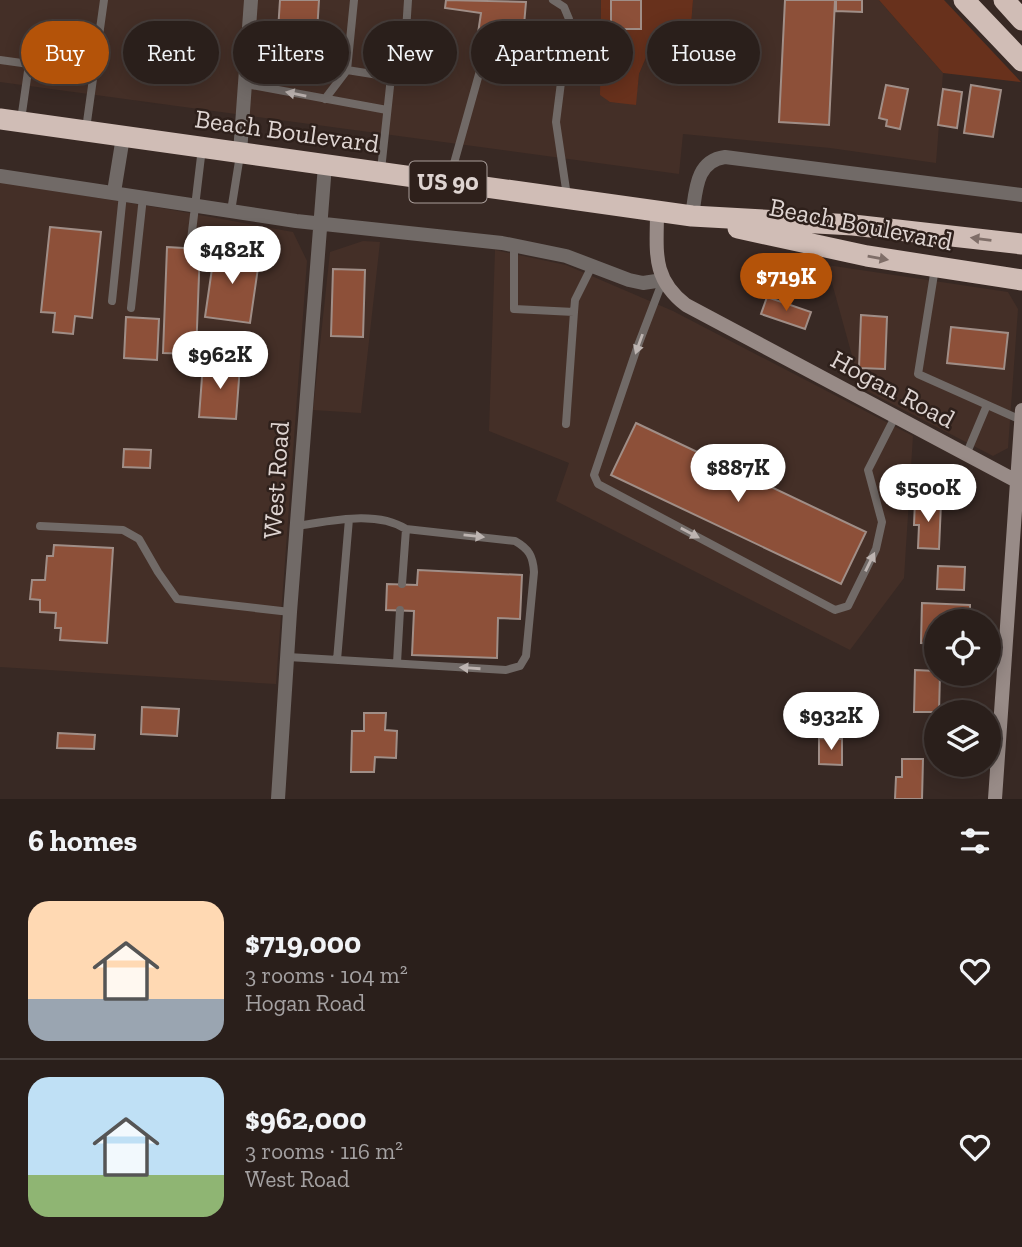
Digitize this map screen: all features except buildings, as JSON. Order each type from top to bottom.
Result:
[{"type":"highway","points":[[964,0],[1022,61]]},
{"type":"highway","points":[[1004,0],[1022,19]]},
{"type":"highway","name":"Beach Boulevard","points":[[11,121],[691,216],[812,245],[935,268],[1022,280]]},
{"type":"highway","name":"Beach Boulevard","points":[[691,216],[853,225],[1022,244]]},
{"type":"main road","points":[[657,211],[657,255],[663,280]]},
{"type":"main road","name":"Hogan Road","points":[[663,280],[674,296],[696,311],[1020,483]]},
{"type":"main road","points":[[995,799],[1020,483],[1022,410]]},
{"type":"street","points":[[250,21],[251,0]]},
{"type":"street","points":[[240,153],[246,84]]},
{"type":"street","points":[[118,193],[123,137]]},
{"type":"street","points":[[691,216],[703,167],[712,160],[725,157],[1022,195]]},
{"type":"street","name":"West Road","points":[[278,799],[290,612],[326,165]]},
{"type":"street","points":[[0,176],[320,224],[458,237],[566,256],[643,283],[663,280]]},
{"type":"lane","points":[[101,21],[104,0]]},
{"type":"lane","points":[[349,50],[354,0]]},
{"type":"lane","points":[[407,21],[408,0]]},
{"type":"lane","points":[[553,0],[564,7],[569,21]]},
{"type":"lane","points":[[0,60],[21,63]]},
{"type":"lane","points":[[11,121],[23,84]]},
{"type":"lane","points":[[85,132],[92,84]]},
{"type":"lane","points":[[246,84],[387,110]]},
{"type":"lane","points":[[326,99],[337,84]]},
{"type":"lane","points":[[380,173],[390,84]]},
{"type":"lane","points":[[448,182],[476,84]]},
{"type":"lane","points":[[561,84],[556,122],[568,199]]},
{"type":"lane","points":[[191,240],[202,148]]},
{"type":"lane","points":[[230,211],[240,153]]},
{"type":"lane","points":[[112,301],[118,193]]},
{"type":"lane","points":[[131,308],[143,197]]},
{"type":"lane","points":[[514,246],[514,309],[574,312]]},
{"type":"lane","points":[[566,424],[575,300],[592,265]]},
{"type":"lane","points":[[935,268],[918,374],[1021,420]]},
{"type":"lane","points":[[663,280],[594,475],[598,484],[835,610],[848,606],[876,550],[882,522],[868,470],[895,417]]},
{"type":"lane","points":[[966,455],[987,405]]},
{"type":"lane","points":[[288,657],[506,670],[520,666],[526,656],[534,572],[533,559],[528,548],[515,541],[406,529],[394,522],[349,519],[297,526]]},
{"type":"lane","points":[[337,660],[349,519]]},
{"type":"lane","points":[[40,526],[123,530],[139,539],[177,598],[290,612]]},
{"type":"lane","points":[[402,584],[406,529]]},
{"type":"lane","points":[[397,663],[400,610]]},
{"type":"shaded area","points":[[0,0],[601,0],[601,21],[471,21],[471,84],[600,84],[600,95],[635,105],[639,74],[647,55],[647,84],[760,84],[760,21],[691,21],[693,0],[879,0],[943,73],[936,163],[830,148],[683,134],[679,174],[0,82]]},
{"type":"shaded area","points":[[601,0],[693,0],[691,21],[647,21],[647,55],[639,74],[636,105],[610,102],[600,95],[600,84],[633,84],[633,21],[601,21]]},
{"type":"shaded area","points":[[879,0],[944,0],[1021,82],[943,73]]},
{"type":"shaded area","points":[[0,182],[293,232],[307,261],[276,684],[0,667]]},
{"type":"shaded area","points":[[363,241],[380,242],[361,413],[313,410],[330,252]]},
{"type":"shaded area","points":[[495,250],[566,265],[673,311],[913,436],[904,578],[850,650],[556,501],[569,463],[489,431]]},
{"type":"shaded area","points":[[827,265],[1008,292],[1018,309],[1008,448],[993,456],[861,388]]}]
